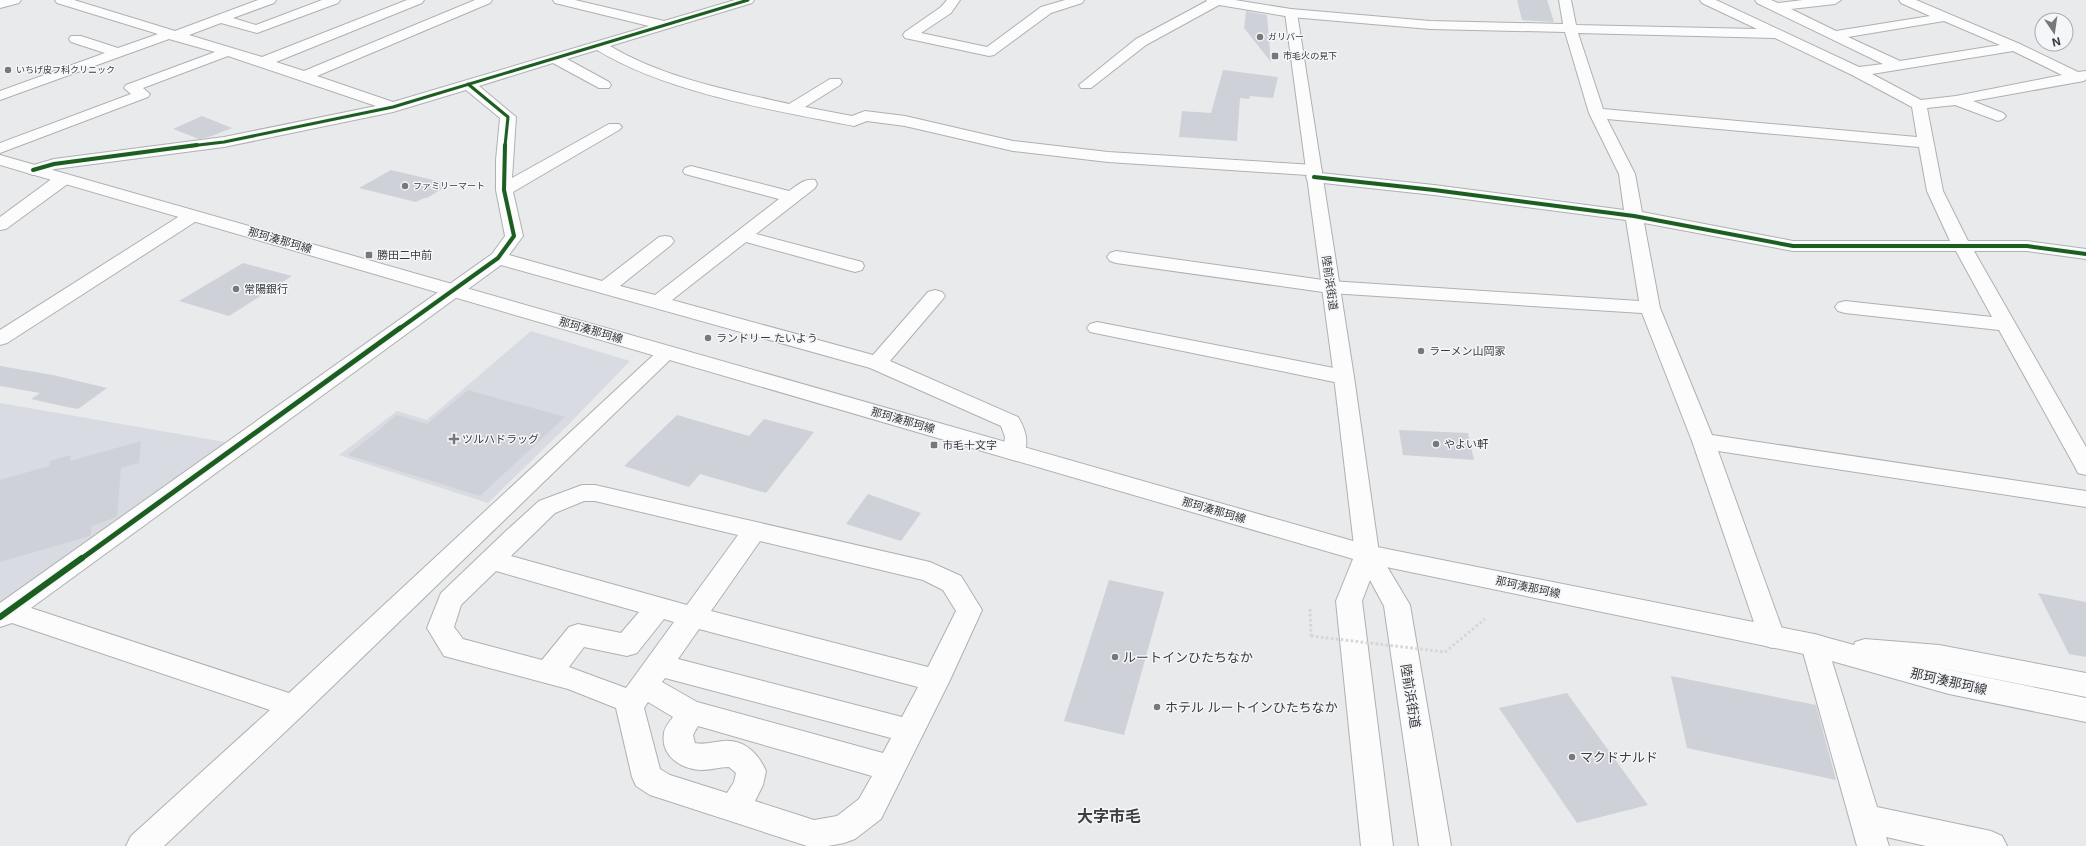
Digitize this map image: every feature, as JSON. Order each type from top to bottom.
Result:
[{"type":"main road","points":[[0,4],[15,0]]},
{"type":"main road","points":[[65,0],[226,52],[263,62],[392,107]]},
{"type":"main road","points":[[0,96],[270,0]]},
{"type":"main road","points":[[219,18],[257,29],[334,0]]},
{"type":"main road","points":[[263,62],[418,0]]},
{"type":"main road","points":[[305,76],[486,0]]},
{"type":"main road","points":[[559,0],[664,25]]},
{"type":"main road","points":[[33,170],[54,164],[224,142],[392,107],[748,0]]},
{"type":"main road","points":[[954,0],[946,10],[910,35],[989,52],[1046,10],[1078,0]]},
{"type":"main road","points":[[1086,85],[1142,42],[1215,0],[1288,4],[1430,25],[1777,34]]},
{"type":"main road","points":[[1565,0],[1570,28],[1597,114],[1627,174],[1650,308],[1703,441],[1772,637]]},
{"type":"main road","points":[[1706,0],[1857,72],[1919,105],[2083,78]]},
{"type":"main road","points":[[1761,0],[1897,66]]},
{"type":"main road","points":[[1777,8],[1835,0]]},
{"type":"main road","points":[[1905,0],[2083,78]]},
{"type":"main road","name":"陸前浜街道","points":[[1288,4],[1344,377],[1367,554],[1397,605],[1435,846]]},
{"type":"main road","points":[[1833,35],[1946,17]]},
{"type":"main road","points":[[76,39],[118,53]]},
{"type":"main road","points":[[598,45],[613,54],[653,73],[730,95],[790,109],[854,121],[865,116],[905,121],[1020,146],[1171,162],[1314,174],[1634,216],[1793,246],[2027,246],[2086,254]]},
{"type":"main road","points":[[1857,72],[2015,47]]},
{"type":"main road","points":[[0,148],[143,94],[131,88],[226,52]]},
{"type":"main road","points":[[554,58],[604,85]]},
{"type":"main road","points":[[790,109],[835,82]]},
{"type":"main road","points":[[4,614],[498,258],[514,236],[504,190],[504,160],[508,117],[468,84]]},
{"type":"main road","points":[[1956,100],[1998,116]]},
{"type":"main road","points":[[1919,105],[1935,191],[1961,245],[2086,467]]},
{"type":"main road","points":[[1597,114],[1926,143]]},
{"type":"main road","points":[[504,190],[614,127]]},
{"type":"main road","name":"那珂湊那珂線","points":[[0,160],[1367,554],[1814,646],[1949,683],[2086,710]]},
{"type":"main road","points":[[691,171],[792,197]]},
{"type":"main road","points":[[0,225],[63,179]]},
{"type":"main road","points":[[657,303],[809,184]]},
{"type":"main road","points":[[0,339],[192,216]]},
{"type":"main road","points":[[743,236],[855,266]]},
{"type":"main road","points":[[605,288],[666,241]]},
{"type":"main road","points":[[1116,257],[1330,287],[1650,308]]},
{"type":"main road","points":[[498,258],[877,363],[1010,422],[1016,438],[1014,452]]},
{"type":"main road","points":[[877,363],[935,296]]},
{"type":"main road","points":[[1845,307],[2006,325]]},
{"type":"main road","points":[[1097,328],[1344,377]]},
{"type":"main road","points":[[142,846],[294,706],[668,352]]},
{"type":"main road","points":[[1703,441],[2086,499]]},
{"type":"main road","points":[[644,685],[647,777],[661,786],[814,834],[844,829],[870,809],[936,680],[969,610],[952,583],[930,572],[755,530],[595,493],[582,493],[547,507],[450,600],[440,628],[454,648],[572,679],[628,700],[644,685],[755,530]]},
{"type":"main road","points":[[484,526],[516,537]]},
{"type":"main road","name":"陸前浜街道","points":[[1367,554],[1349,600],[1377,846]]},
{"type":"main road","points":[[492,560],[692,617],[936,680]]},
{"type":"main road","points":[[548,672],[578,635],[627,645],[658,607]]},
{"type":"main road","points":[[4,614],[294,706]]},
{"type":"main road","points":[[1814,646],[1868,832],[1991,846]]},
{"type":"main road","name":"那珂湊那珂線","points":[[1814,646],[1939,656],[2086,685]]},
{"type":"main road","points":[[644,685],[689,712],[891,768]]},
{"type":"main road","points":[[644,685],[910,731]]},
{"type":"main road","points":[[689,712],[687,720],[678,733],[680,749],[691,756],[707,757],[732,754],[745,760],[751,771],[748,785],[734,809]]},
{"type":"path","points":[[1310,609],[1312,636],[1445,652],[1485,619]]},
{"type":"shaded area","points":[[531,331],[630,361],[570,423],[488,503],[339,455],[397,411],[427,420]]},
{"type":"shaded area","points":[[0,403],[225,442],[0,604]]},
{"type":"building","points":[[1517,0],[1547,0],[1554,22],[1522,20]]},
{"type":"building","name":"ガリバー","points":[[1246,11],[1267,15],[1271,62],[1244,28]]},
{"type":"building","points":[[1223,70],[1278,77],[1273,98],[1250,96],[1249,99],[1240,98],[1237,141],[1179,137],[1182,111],[1211,113]]},
{"type":"building","points":[[202,116],[232,128],[209,137],[199,139],[173,129]]},
{"type":"building","name":"ファミリーマート","points":[[391,170],[450,184],[427,198],[416,202],[359,188]]},
{"type":"building","name":"常陽銀行","points":[[243,263],[292,276],[229,316],[179,301]]},
{"type":"building","points":[[0,366],[53,375],[107,388],[78,409],[67,407],[31,399],[40,393],[0,386]]},
{"type":"building","name":"ツルハドラッグ","points":[[468,390],[565,417],[480,496],[348,455],[397,415],[427,424]]},
{"type":"building","points":[[677,415],[749,436],[764,419],[814,432],[766,493],[700,474],[689,487],[624,466]]},
{"type":"building","name":"やよい軒","points":[[1399,430],[1468,433],[1474,460],[1403,455]]},
{"type":"building","points":[[141,441],[139,463],[121,468],[117,517],[92,526],[90,536],[0,562],[0,480],[49,466],[50,461],[71,455],[70,461]]},
{"type":"building","points":[[868,494],[921,513],[901,541],[846,524]]},
{"type":"building","name":"ルートインひたちなか","points":[[1109,580],[1164,592],[1124,735],[1064,721]]},
{"type":"building","points":[[2038,593],[2086,602],[2086,657],[2069,654]]},
{"type":"building","points":[[1671,676],[1816,705],[1836,780],[1687,748]]},
{"type":"building","name":"マクドナルド","points":[[1567,693],[1648,805],[1577,823],[1499,708]]},
{"type":"cycle path","points":[[33,170],[54,164],[224,142],[393,107],[748,0]]},
{"type":"cycle path","points":[[0,617],[498,258],[514,236],[504,190],[504,160],[508,117],[468,84]]},
{"type":"cycle path","points":[[1314,177],[1434,190],[1634,216],[1793,246],[2027,246],[2086,254]]},
{"type":"place","name":"ガリバー","points":[[1260,37]]},
{"type":"place","name":"市毛火の見下","points":[[1275,56]]},
{"type":"place","name":"いちげ皮フ科クリニック","points":[[8,70]]},
{"type":"place","name":"ファミリーマート","points":[[405,186]]},
{"type":"place","name":"勝田二中前","points":[[369,255]]},
{"type":"place","name":"常陽銀行","points":[[236,289]]},
{"type":"place","name":"ランドリー たいよう","points":[[708,338]]},
{"type":"place","name":"ラーメン山岡家","points":[[1421,351]]},
{"type":"place","name":"ツルハドラッグ","points":[[454,439]]},
{"type":"place","name":"やよい軒","points":[[1436,444]]},
{"type":"place","name":"市毛十文字","points":[[934,445]]},
{"type":"place","name":"ルートインひたちなか","points":[[1115,657]]},
{"type":"place","name":"ホテル ルートインひたちなか","points":[[1157,707]]},
{"type":"place","name":"マクドナルド","points":[[1572,757]]},
{"type":"district","name":"大字市毛","points":[[1109,816]]}]
